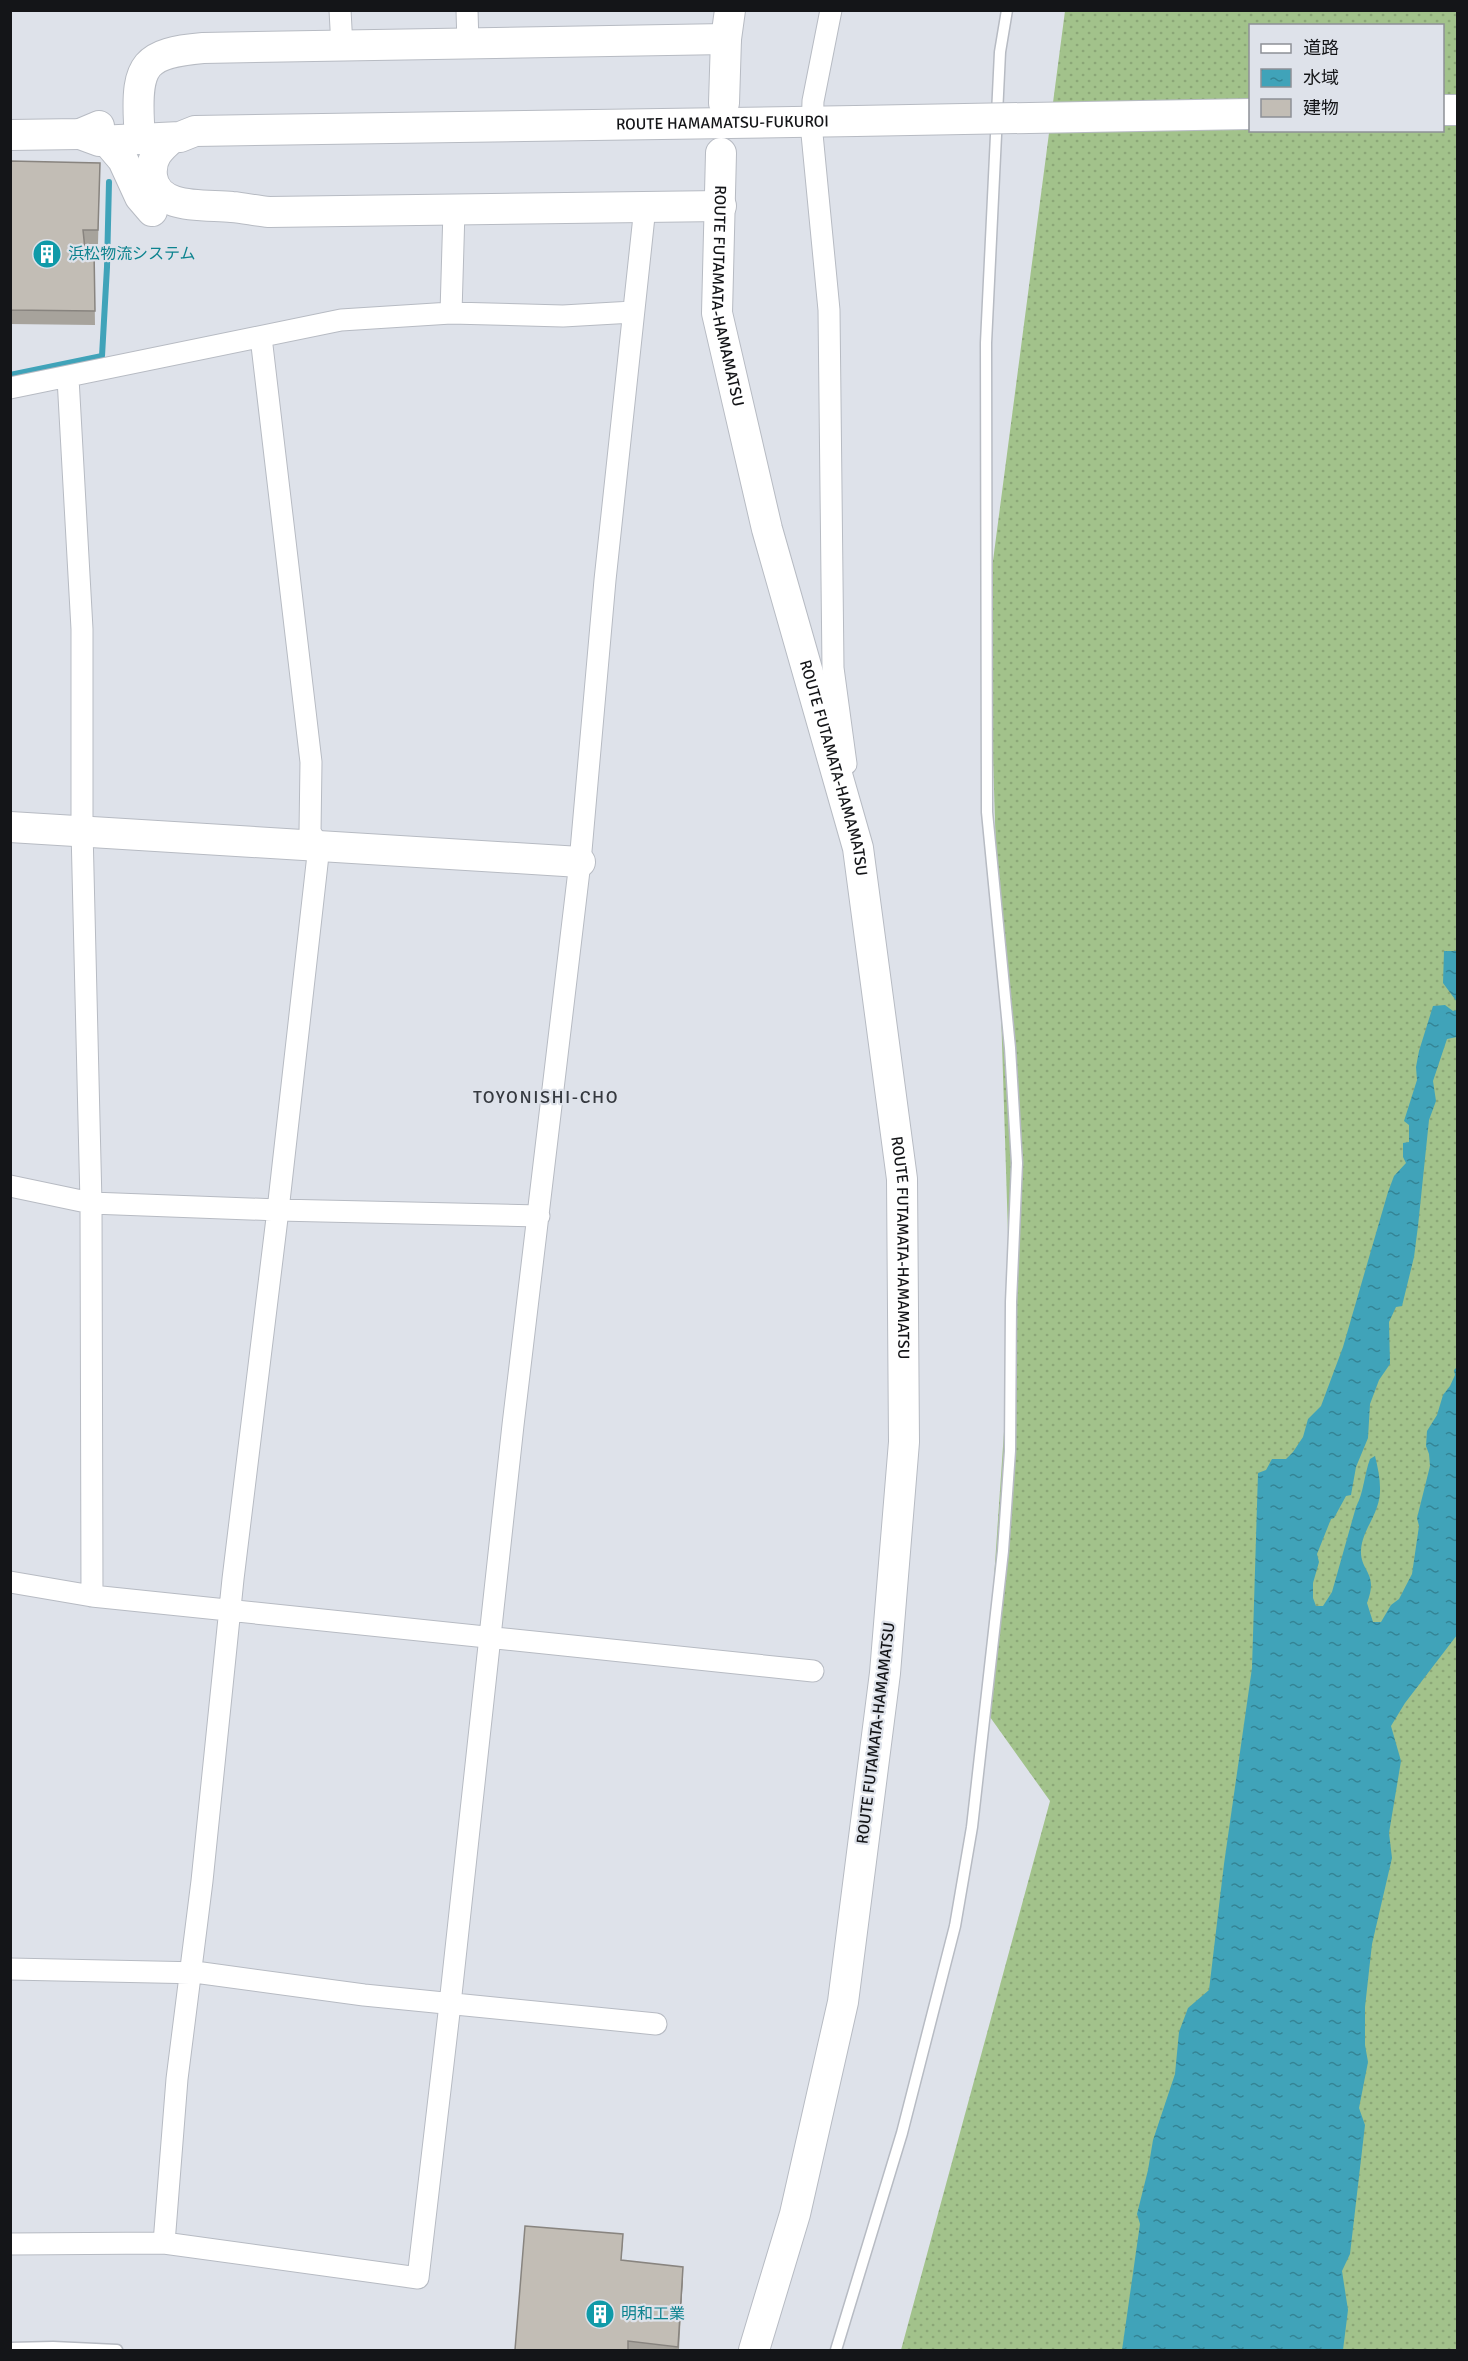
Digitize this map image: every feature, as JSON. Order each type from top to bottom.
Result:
[{"type":"main road","points":[[139,123],[139,87],[142,75],[147,66],[163,54],[203,48],[468,44],[728,25],[724,104]]},
{"type":"main road","name":"ROUTE HAMAMATSU-FUKUROI","points":[[10,135],[93,137],[1249,114]]},
{"type":"main road","name":"ROUTE HAMAMATSU-FUKUROI","points":[[93,137],[99,126],[139,123],[179,124],[184,134]]},
{"type":"main road","points":[[184,134],[159,149],[151,166],[152,180],[158,189],[166,197],[187,204],[269,212],[721,206]]},
{"type":"main road","points":[[93,137],[123,160],[140,197],[147,206],[163,218],[182,222],[232,219],[269,212]]},
{"type":"main road","name":"ROUTE FUTAMATA-HAMAMATSU","points":[[722,153],[717,314],[766,529],[858,848],[902,1179],[904,1442],[885,1673],[843,2002],[795,2214],[754,2350]]},
{"type":"main road","points":[[10,827],[580,862]]},
{"type":"street","points":[[340,10],[342,47]]},
{"type":"street","points":[[467,10],[468,44]]},
{"type":"street","points":[[831,10],[813,101],[812,121],[829,310],[833,668],[858,848]]},
{"type":"street","points":[[10,2244],[164,2243],[418,2278],[514,1413],[580,862],[605,580],[645,207]]},
{"type":"street","points":[[451,313],[454,210]]},
{"type":"street","points":[[10,388],[68,378],[340,320],[451,313],[563,316],[633,312]]},
{"type":"street","points":[[164,2243],[177,2079],[318,846],[310,832],[311,762],[261,337]]},
{"type":"street","points":[[68,378],[82,629],[82,830],[91,1203],[92,1596]]},
{"type":"street","points":[[10,1186],[91,1203],[539,1216]]},
{"type":"street","points":[[10,1582],[92,1596],[813,1671]]},
{"type":"street","points":[[10,1969],[190,1973],[364,1995],[656,2024]]},
{"type":"lane","points":[[836,2350],[902,2133],[955,1926],[972,1827],[1003,1551],[1010,1462],[1011,1292],[1017,1163],[1010,1048],[987,812],[986,343],[1000,52],[1007,10]]},
{"type":"lane","points":[[10,2348],[53,2347],[117,2350]]},
{"type":"green space","points":[[1065,11],[1457,11],[1457,2350],[901,2350],[1050,1801],[985,1710],[1011,1329],[988,599]]},
{"type":"water","points":[[1444,951],[1457,951],[1457,1002],[1443,983]]},
{"type":"water","points":[[1445,1005],[1453,1011],[1457,1010],[1457,1037],[1447,1039],[1433,1081],[1436,1101],[1429,1120],[1414,1257],[1402,1306],[1396,1307],[1389,1322],[1390,1364],[1379,1380],[1370,1404],[1368,1438],[1356,1467],[1351,1495],[1346,1496],[1334,1518],[1331,1519],[1317,1554],[1319,1562],[1313,1583],[1313,1598],[1316,1606],[1323,1606],[1332,1592],[1368,1465],[1370,1459],[1375,1456],[1380,1495],[1361,1550],[1361,1557],[1370,1578],[1371,1585],[1367,1603],[1373,1622],[1381,1622],[1391,1605],[1399,1599],[1412,1574],[1419,1526],[1417,1518],[1430,1466],[1426,1446],[1427,1431],[1437,1415],[1443,1395],[1450,1386],[1457,1367],[1457,1635],[1405,1703],[1391,1726],[1401,1761],[1389,1833],[1392,1858],[1372,1944],[1365,2007],[1365,2045],[1368,2062],[1359,2108],[1365,2125],[1350,2254],[1342,2271],[1348,2310],[1343,2350],[1122,2350],[1140,2224],[1137,2214],[1153,2140],[1175,2074],[1179,2032],[1188,2008],[1209,1990],[1224,1864],[1252,1668],[1258,1473],[1266,1470],[1272,1459],[1286,1459],[1293,1452],[1303,1437],[1308,1419],[1321,1406],[1343,1347],[1388,1192],[1394,1176],[1406,1163],[1403,1157],[1403,1143],[1409,1142],[1409,1125],[1404,1121],[1417,1080],[1416,1067],[1419,1051],[1433,1006]]},
{"type":"building","name":"浜松物流システム","points":[[10,161],[100,163],[98,230],[83,230],[85,249],[94,250],[95,311],[10,310]]},
{"type":"building","name":"明和工業","points":[[525,2226],[623,2234],[621,2260],[683,2267],[678,2347],[628,2341],[628,2350],[515,2350]]},
{"type":"waterway","points":[[10,375],[102,356],[109,182]]},
{"type":"place","name":"浜松物流システム","points":[[47,254]]},
{"type":"place","name":"明和工業","points":[[600,2314]]},
{"type":"district","name":"TOYONISHI-CHO","points":[[546,1097]]}]
